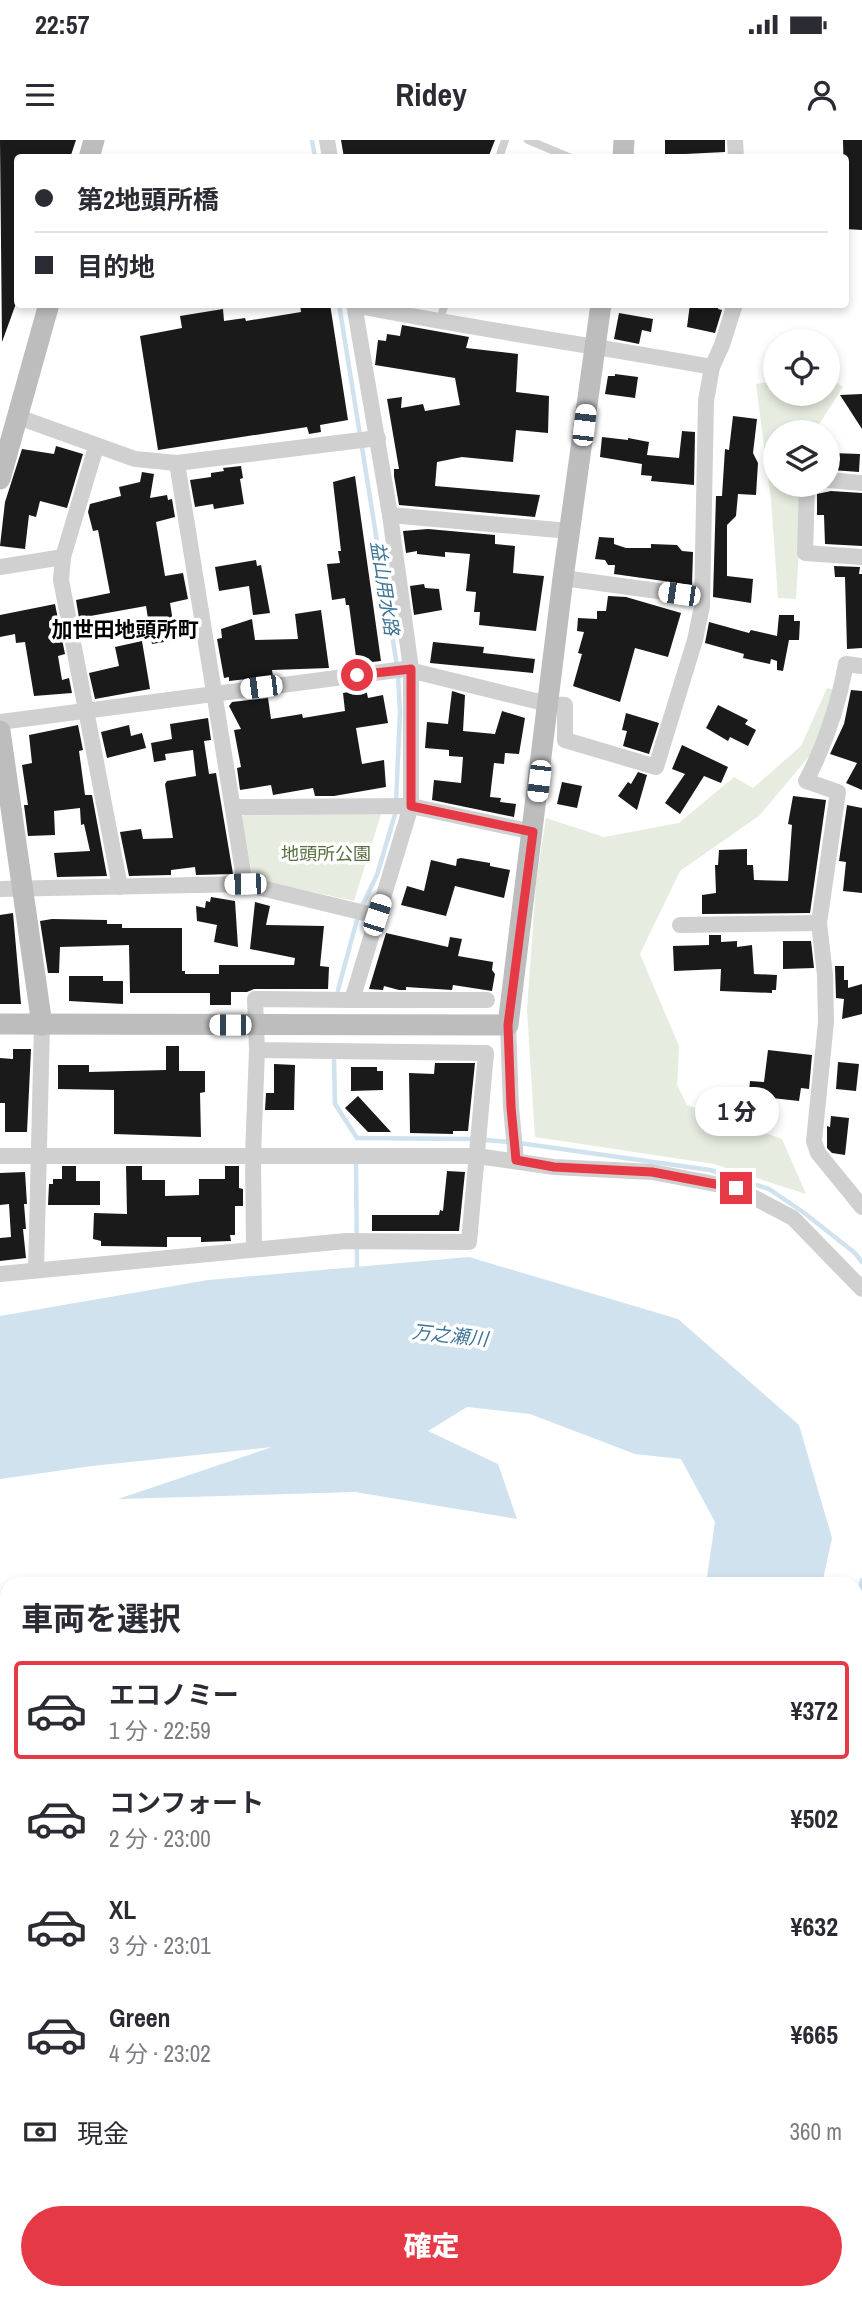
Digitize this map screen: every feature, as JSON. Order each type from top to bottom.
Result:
[{"type":"street","points":[[0,479],[9,413],[48,308]]},
{"type":"street","points":[[352,1000],[372,914],[407,805],[408,669],[390,515],[355,308]]},
{"type":"street","points":[[369,308],[712,367]]},
{"type":"street","points":[[515,1155],[508,1025],[569,531],[600,308]]},
{"type":"street","points":[[0,722],[408,669],[548,704],[565,705],[565,740],[656,767],[695,640],[702,597],[706,401],[712,367],[734,308]]},
{"type":"street","points":[[9,413],[96,447],[135,459],[177,463],[348,444],[378,438]]},
{"type":"street","points":[[96,447],[63,557],[61,580],[120,887]]},
{"type":"street","points":[[177,463],[245,884]]},
{"type":"street","points":[[840,481],[862,483]]},
{"type":"street","points":[[807,497],[805,553],[862,557]]},
{"type":"street","points":[[390,515],[569,531]]},
{"type":"street","points":[[0,567],[63,557]]},
{"type":"street","points":[[563,578],[702,597]]},
{"type":"street","points":[[862,666],[846,664],[823,749],[806,781],[838,792],[819,923],[825,975],[826,1022],[814,1141],[818,1153],[862,1208]]},
{"type":"street","points":[[0,731],[42,1025],[36,1270]]},
{"type":"street","points":[[234,807],[407,805],[533,832]]},
{"type":"street","points":[[0,889],[245,884],[372,914]]},
{"type":"street","points":[[680,925],[819,923]]},
{"type":"street","points":[[254,1248],[253,1155],[257,1050],[255,999],[487,1000]]},
{"type":"street","points":[[0,1024],[508,1025]]},
{"type":"street","points":[[0,1274],[346,1241],[469,1242],[486,1053],[257,1050]]},
{"type":"street","points":[[0,1156],[345,1155],[477,1146],[554,1167],[652,1172],[736,1188],[793,1217],[862,1289]]},
{"type":"lane","points":[[528,140],[561,154]]},
{"type":"lane","points":[[439,322],[444,308]]},
{"type":"green space","points":[[763,383],[763,406],[831,406],[822,420],[763,420],[763,438],[756,384]]},
{"type":"green space","points":[[771,497],[802,497],[796,599],[778,598]]},
{"type":"green space","points":[[827,688],[835,690],[816,748],[760,815],[680,871],[640,954],[679,1046],[677,1085],[687,1105],[782,1139],[806,1194],[714,1164],[535,1137],[527,1010],[536,884],[546,818],[604,837],[679,823],[734,777],[753,788],[801,746]]},
{"type":"green space","name":"地頭所公園","points":[[245,811],[382,811],[354,901],[253,879],[242,817]]},
{"type":"water","name":"万之瀬川","points":[[469,1257],[678,1319],[799,1425],[832,1538],[824,1577],[707,1577],[715,1522],[681,1459],[635,1454],[530,1414],[467,1407],[428,1431],[498,1464],[517,1519],[355,1492],[118,1499],[272,1447],[92,1466],[0,1479],[0,1316],[208,1280]]},
{"type":"building","points":[[0,140],[76,140],[71,154],[14,154],[14,308],[2,342]]},
{"type":"building","points":[[341,140],[495,140],[490,154],[343,154]]},
{"type":"building","points":[[665,140],[725,140],[725,152],[665,154]]},
{"type":"building","points":[[843,140],[862,140],[862,230],[849,229],[849,154],[843,154]]},
{"type":"building","points":[[300,308],[331,308],[348,420],[320,425],[321,432],[309,434],[307,427],[158,450],[140,336],[182,328],[180,316],[223,309],[224,321],[245,318],[246,321],[301,312]]},
{"type":"building","points":[[689,308],[722,310],[715,333],[687,327]]},
{"type":"building","points":[[619,313],[653,319],[651,332],[642,330],[639,344],[614,339]]},
{"type":"building","points":[[402,325],[469,337],[466,348],[518,354],[516,392],[549,396],[548,433],[516,430],[513,462],[462,457],[437,462],[435,486],[540,495],[535,517],[399,505],[394,469],[399,469],[387,399],[402,397],[401,408],[423,404],[425,411],[460,405],[455,378],[375,365],[378,340],[386,341],[387,334],[400,336]]},
{"type":"building","points":[[615,374],[638,377],[635,398],[605,394],[608,376]]},
{"type":"building","points":[[862,394],[862,429],[840,395]]},
{"type":"building","points":[[733,416],[757,419],[753,453],[758,463],[756,495],[738,494],[736,516],[727,525],[727,576],[753,579],[751,603],[713,597],[716,496],[722,496],[725,449],[729,450]]},
{"type":"building","points":[[682,431],[695,432],[694,485],[651,481],[652,476],[641,475],[642,464],[600,457],[602,437],[649,442],[647,455],[679,458]]},
{"type":"building","points":[[56,446],[83,454],[67,508],[40,501],[36,517],[29,515],[25,549],[0,546],[5,502],[22,449],[54,454]]},
{"type":"building","points":[[840,453],[860,454],[859,472],[840,471]]},
{"type":"building","points":[[241,466],[244,504],[214,509],[213,504],[195,507],[190,480],[211,477],[211,473],[224,471],[223,468]]},
{"type":"building","points":[[142,472],[154,474],[150,498],[167,495],[168,500],[172,499],[175,517],[156,522],[165,576],[183,573],[188,599],[170,603],[176,640],[152,644],[146,606],[79,618],[76,600],[110,593],[98,530],[93,531],[88,512],[90,504],[121,496],[119,487],[140,482]]},
{"type":"building","points":[[355,476],[381,661],[363,663],[362,656],[356,657],[349,605],[346,605],[345,598],[332,600],[327,564],[340,563],[338,551],[341,551],[333,482]]},
{"type":"building","points":[[840,492],[862,493],[862,546],[825,544],[824,515],[817,515],[817,497],[840,497]]},
{"type":"building","points":[[428,529],[495,535],[495,544],[515,546],[513,573],[544,576],[536,631],[479,625],[480,612],[474,612],[476,592],[466,591],[470,554],[445,552],[445,557],[417,554],[417,551],[406,553],[403,531]]},
{"type":"building","points":[[599,537],[614,538],[614,544],[626,548],[651,548],[651,544],[677,545],[682,551],[693,552],[692,585],[614,574],[615,565],[595,559]]},
{"type":"building","points":[[256,560],[257,566],[261,565],[270,613],[253,615],[249,586],[219,591],[215,567]]},
{"type":"building","points":[[834,566],[860,567],[862,648],[847,649],[845,577],[835,577]]},
{"type":"building","points":[[424,584],[425,588],[439,589],[442,610],[414,615],[410,586]]},
{"type":"building","points":[[608,596],[626,597],[681,613],[668,657],[635,648],[620,702],[573,686],[582,654],[578,653],[584,632],[577,631],[578,618],[597,619],[597,611],[606,611]]},
{"type":"building","points":[[55,604],[65,654],[58,656],[62,680],[69,678],[72,693],[34,696],[25,642],[16,643],[15,634],[0,637],[0,615]]},
{"type":"building","points":[[321,610],[329,668],[272,670],[273,676],[229,681],[229,677],[224,678],[217,639],[222,638],[221,629],[252,619],[255,640],[298,639],[295,614]]},
{"type":"building","points":[[779,615],[794,615],[794,621],[800,621],[799,640],[789,640],[783,671],[777,670],[777,661],[771,659],[770,664],[743,658],[744,654],[705,643],[709,622],[749,633],[751,630],[777,636]]},
{"type":"building","points":[[142,641],[150,689],[95,699],[89,673],[119,666],[115,647]]},
{"type":"building","points":[[433,642],[484,647],[483,653],[535,659],[533,673],[430,663]]},
{"type":"building","points":[[366,689],[368,698],[383,695],[388,723],[356,728],[362,764],[384,760],[386,787],[334,796],[315,796],[313,788],[273,795],[271,785],[240,790],[237,768],[241,767],[234,730],[241,729],[229,706],[232,702],[268,698],[271,719],[302,714],[303,718],[345,711],[343,693]]},
{"type":"building","points":[[851,690],[862,691],[862,790],[846,783],[857,763],[830,754],[844,724]]},
{"type":"building","points":[[452,691],[465,695],[463,731],[495,734],[502,711],[525,718],[519,754],[505,753],[504,764],[494,763],[490,797],[501,798],[500,802],[516,804],[514,817],[432,800],[434,780],[461,783],[463,757],[449,756],[449,750],[425,748],[427,722],[448,724]]},
{"type":"building","points":[[718,705],[748,720],[745,724],[756,730],[748,746],[730,737],[728,741],[706,728]]},
{"type":"building","points":[[626,713],[659,723],[649,754],[623,746],[627,731],[622,730]]},
{"type":"building","points":[[208,718],[211,740],[204,741],[209,774],[216,773],[233,874],[196,875],[195,867],[171,870],[171,875],[129,876],[120,832],[141,829],[143,839],[173,838],[165,784],[167,781],[196,776],[193,750],[165,754],[166,760],[154,762],[151,743],[172,739],[170,724]]},
{"type":"building","points":[[78,725],[83,750],[79,751],[85,795],[92,795],[107,876],[57,877],[54,853],[90,851],[84,824],[81,825],[80,808],[54,811],[55,835],[28,836],[24,805],[28,805],[22,765],[32,763],[29,735]]},
{"type":"building","points":[[129,725],[131,736],[142,733],[146,748],[107,758],[101,732]]},
{"type":"building","points":[[682,745],[728,767],[721,783],[704,776],[680,814],[665,803],[685,774],[672,769]]},
{"type":"building","points":[[638,772],[647,775],[637,810],[618,796],[628,782],[631,784]]},
{"type":"building","points":[[562,782],[582,786],[577,808],[557,804]]},
{"type":"building","points":[[793,796],[826,800],[810,913],[702,914],[702,895],[716,893],[715,865],[718,865],[719,850],[747,849],[747,865],[753,865],[754,880],[788,881],[792,825],[788,824]]},
{"type":"building","points":[[847,805],[862,808],[862,893],[843,891],[846,862],[839,861]]},
{"type":"building","points":[[457,859],[510,870],[504,898],[455,886],[446,916],[401,905],[407,886],[424,891],[431,860],[456,866]]},
{"type":"building","points":[[211,897],[235,901],[238,947],[214,942],[217,925],[197,921],[196,906],[205,908],[206,901],[210,902]]},
{"type":"building","points":[[255,902],[270,906],[266,925],[324,926],[320,966],[329,967],[328,989],[254,989],[231,992],[231,1005],[210,1005],[210,993],[130,993],[129,945],[60,947],[59,973],[48,973],[40,921],[52,919],[107,920],[107,924],[122,924],[122,928],[182,928],[182,971],[185,971],[185,974],[219,974],[219,965],[294,965],[295,958],[250,949]]},
{"type":"building","points":[[13,913],[21,1004],[0,1004],[0,915]]},
{"type":"building","points":[[386,933],[448,947],[450,937],[462,939],[458,956],[493,962],[492,970],[495,974],[492,991],[453,985],[452,990],[406,987],[406,990],[399,990],[384,986],[383,990],[369,989]]},
{"type":"building","points":[[709,935],[721,935],[721,942],[737,941],[737,947],[752,945],[754,974],[777,975],[776,990],[772,990],[772,993],[720,991],[721,969],[674,971],[673,946],[709,945]]},
{"type":"building","points":[[783,941],[811,941],[814,968],[783,969]]},
{"type":"building","points":[[835,966],[844,966],[844,980],[848,980],[848,988],[862,984],[862,1014],[842,1019],[844,999],[836,998]]},
{"type":"building","points":[[69,976],[103,976],[103,981],[123,981],[123,1004],[69,1001]]},
{"type":"building","points":[[166,1046],[179,1046],[179,1071],[205,1071],[205,1092],[200,1093],[201,1137],[114,1134],[114,1090],[58,1089],[58,1065],[89,1065],[89,1072],[166,1070]]},
{"type":"building","points":[[13,1049],[31,1049],[27,1132],[5,1132],[5,1103],[0,1103],[0,1058],[13,1059]]},
{"type":"building","points":[[768,1050],[812,1055],[809,1089],[801,1088],[799,1101],[772,1098],[770,1104],[748,1101],[750,1081],[764,1082]]},
{"type":"building","points":[[838,1062],[859,1064],[856,1091],[836,1089]]},
{"type":"building","points":[[435,1063],[475,1063],[468,1131],[453,1131],[453,1134],[410,1133],[409,1073],[434,1074]]},
{"type":"building","points":[[274,1064],[295,1065],[294,1110],[265,1110],[266,1093],[274,1093]]},
{"type":"building","points":[[351,1067],[377,1067],[377,1071],[383,1071],[383,1090],[351,1091]]},
{"type":"building","points":[[358,1096],[391,1132],[368,1132],[345,1108]]},
{"type":"building","points":[[831,1116],[849,1118],[845,1155],[832,1153],[827,1148],[827,1126],[830,1127]]},
{"type":"building","points":[[62,1166],[76,1166],[76,1181],[100,1181],[100,1205],[48,1205],[49,1184],[53,1184],[53,1179],[62,1179]]},
{"type":"building","points":[[126,1166],[142,1166],[142,1180],[165,1180],[165,1196],[199,1195],[199,1179],[225,1179],[225,1166],[239,1166],[239,1188],[243,1189],[243,1206],[235,1206],[235,1235],[230,1235],[231,1241],[201,1242],[201,1237],[167,1237],[167,1247],[101,1246],[101,1241],[93,1239],[94,1213],[127,1214]]},
{"type":"building","points":[[447,1171],[465,1172],[459,1231],[372,1231],[372,1215],[439,1215],[440,1210],[443,1211]]},
{"type":"building","points":[[25,1172],[27,1204],[24,1204],[26,1229],[23,1229],[26,1258],[0,1261],[0,1238],[11,1237],[9,1204],[0,1205],[0,1173]]},
{"type":"waterway","name":"益山用水路","points":[[312,140],[314,154]]},
{"type":"waterway","name":"益山用水路","points":[[340,308],[397,666]]},
{"type":"waterway","name":"益山用水路","points":[[396,803],[400,712],[398,675]]},
{"type":"waterway","name":"益山用水路","points":[[361,908],[377,875],[396,811]]},
{"type":"waterway","name":"益山用水路","points":[[338,990],[358,916]]},
{"type":"waterway","name":"益山用水路","points":[[334,1060],[335,1104],[357,1138]]},
{"type":"waterway","name":"益山用水路","points":[[357,1138],[510,1142]]},
{"type":"waterway","name":"益山用水路","points":[[519,1143],[710,1170],[769,1189],[803,1212],[855,1253],[862,1262]]},
{"type":"waterway","points":[[356,1160],[357,1270]]},
{"type":"district","name":"加世田地頭所町","points":[[125,629]]},
{"type":"route","points":[[357,675],[411,669],[411,806],[533,832],[514,962],[508,1025],[512,1133],[516,1160],[554,1167],[652,1172],[736,1188]]}]
